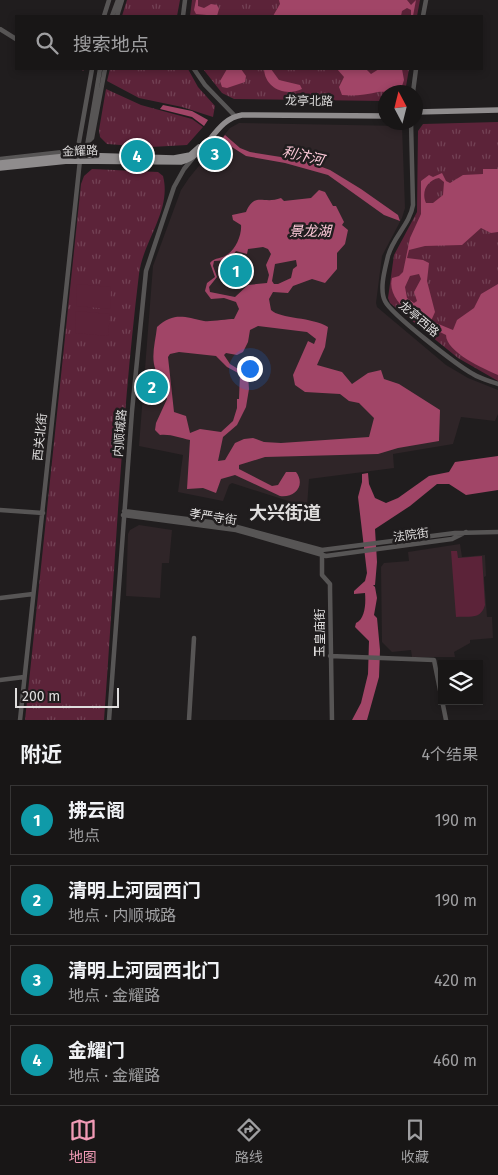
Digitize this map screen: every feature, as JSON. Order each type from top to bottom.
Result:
[{"type":"main road","name":"龙亭北路","points":[[233,115],[246,111],[378,114]]},
{"type":"main road","points":[[423,114],[498,112]]},
{"type":"main road","name":"金耀路","points":[[0,168],[80,158],[185,156],[195,152],[225,117],[233,115]]},
{"type":"main road","points":[[193,158],[233,115]]},
{"type":"main road","name":"金耀路","points":[[0,163],[69,156],[170,163],[193,158]]},
{"type":"street","points":[[104,15],[109,0]]},
{"type":"street","points":[[112,15],[118,0]]},
{"type":"street","points":[[117,15],[122,0]]},
{"type":"street","points":[[183,15],[186,0]]},
{"type":"street","points":[[423,15],[426,0]]},
{"type":"street","points":[[0,29],[15,38]]},
{"type":"street","name":"西关北街","points":[[20,720],[80,158],[80,142],[92,70]]},
{"type":"street","name":"西关北街","points":[[80,158],[88,142],[100,70]]},
{"type":"street","points":[[88,142],[92,138],[105,70]]},
{"type":"street","points":[[195,70],[205,85],[233,115]]},
{"type":"street","points":[[413,85],[416,70]]},
{"type":"street","name":"龙亭西路","points":[[411,130],[413,205],[410,216],[388,255],[383,287],[384,299],[394,312],[459,365],[478,377],[498,384]]},
{"type":"street","points":[[0,159],[63,152],[69,156]]},
{"type":"street","name":"内顺城路","points":[[109,720],[124,513],[147,268],[174,187],[184,168],[193,158]]},
{"type":"street","points":[[0,510],[43,513]]},
{"type":"street","name":"孝严寺街","points":[[124,513],[226,524],[322,553],[356,553]]},
{"type":"street","name":"法院街","points":[[356,553],[452,538],[467,532]]},
{"type":"street","name":"法院街","points":[[356,546],[467,532],[498,532]]},
{"type":"street","name":"孝严寺街","points":[[322,553],[356,546]]},
{"type":"street","name":"玉皇庙街","points":[[322,553],[322,575],[330,586],[332,720]]},
{"type":"street","points":[[0,598],[33,594]]},
{"type":"street","points":[[189,720],[194,638]]},
{"type":"street","points":[[330,656],[434,660],[446,720]]},
{"type":"street","points":[[0,680],[24,677]]},
{"type":"shaded area","points":[[239,123],[378,126],[378,130],[402,130],[405,208],[402,218],[382,256],[377,307],[446,365],[468,378],[498,390],[498,414],[495,421],[461,417],[453,444],[393,454],[394,468],[309,479],[307,507],[232,483],[229,485],[223,501],[178,492],[183,455],[139,446],[153,266],[181,190],[230,128]]},
{"type":"shaded area","points":[[139,525],[172,530],[169,563],[162,563],[160,598],[126,596],[128,534],[130,530]]},
{"type":"shaded area","points":[[460,544],[462,557],[485,555],[486,576],[484,577],[487,617],[492,617],[493,638],[470,640],[470,643],[454,652],[455,657],[412,657],[411,650],[392,652],[382,642],[381,567],[384,563],[409,561],[408,552]]},
{"type":"green space","points":[[127,0],[180,0],[177,15],[122,15]]},
{"type":"green space","points":[[192,0],[420,0],[417,15],[190,15]]},
{"type":"green space","points":[[110,70],[189,70],[198,87],[215,106],[213,117],[182,107],[139,98],[107,81]]},
{"type":"green space","points":[[204,70],[409,70],[406,85],[378,85],[378,101],[234,99],[222,93]]},
{"type":"green space","points":[[106,89],[141,105],[192,119],[203,127],[187,145],[151,147],[145,144],[144,141],[136,139],[134,146],[107,144],[100,137],[99,130]]},
{"type":"green space","points":[[498,122],[498,381],[458,358],[390,303],[388,298],[394,255],[417,212],[418,131],[423,130],[423,124]]},
{"type":"green space","points":[[92,169],[158,172],[163,176],[165,189],[164,201],[139,274],[123,441],[104,720],[25,720],[81,184],[84,176]]},
{"type":"green space","points":[[77,284],[111,287],[110,309],[76,306]]},
{"type":"green space","points":[[76,311],[110,314],[108,336],[75,333]]},
{"type":"green space","points":[[451,551],[457,551],[458,558],[482,556],[485,605],[481,613],[477,615],[456,617]]},
{"type":"water","points":[[196,0],[198,0],[198,6],[204,8],[211,4],[217,5],[219,9],[217,15],[196,14],[194,10]]},
{"type":"water","points":[[279,0],[407,0],[411,5],[416,0],[413,15],[411,15],[411,10],[407,8],[402,11],[401,15],[274,15],[280,4]]},
{"type":"water","points":[[226,70],[242,70],[246,76],[245,82],[227,88],[222,87],[220,81]]},
{"type":"water","points":[[264,70],[272,70],[279,80],[300,85],[302,89],[289,92],[277,89],[272,86],[265,76]]},
{"type":"water","points":[[338,70],[367,70],[371,74],[377,70],[402,70],[404,80],[402,85],[378,85],[378,92],[342,95],[339,87],[344,77]]},
{"type":"water","points":[[163,105],[192,111],[208,120],[204,126],[192,117],[160,109]]},
{"type":"water","points":[[225,135],[240,148],[250,152],[306,161],[330,170],[398,215],[400,221],[384,215],[328,175],[285,163],[246,156],[221,140]]},
{"type":"water","points":[[483,169],[498,169],[498,232],[491,233],[481,228],[462,245],[425,246],[409,250],[407,258],[423,260],[429,263],[427,281],[435,312],[431,321],[453,330],[457,320],[474,308],[481,294],[498,284],[498,375],[459,354],[452,348],[446,335],[409,313],[395,297],[392,288],[392,278],[399,276],[403,272],[410,238],[421,214],[421,181],[429,175],[433,177],[442,173],[446,181],[450,183],[463,175],[483,174]],"holes":[[[439,178],[444,182],[443,195],[433,203],[426,203],[424,195],[426,187],[431,181]],[[419,274],[421,279],[414,292],[417,301],[414,303],[407,298],[405,287],[410,276]]]},
{"type":"water","name":"景龙湖","points":[[319,190],[325,192],[333,206],[336,206],[344,222],[342,225],[348,230],[345,244],[337,253],[337,269],[325,283],[312,279],[293,286],[288,293],[273,292],[269,299],[271,310],[282,315],[314,321],[328,327],[325,347],[317,365],[342,372],[352,384],[368,373],[381,370],[384,379],[399,384],[440,410],[439,441],[398,448],[378,454],[265,457],[239,465],[239,469],[272,486],[278,485],[286,472],[296,472],[299,477],[299,486],[294,493],[285,496],[280,496],[235,475],[221,479],[216,493],[203,488],[187,489],[190,440],[160,435],[155,430],[156,423],[167,399],[164,392],[164,381],[155,369],[153,356],[157,327],[174,317],[207,321],[234,319],[239,309],[236,302],[224,298],[211,299],[205,291],[207,283],[215,277],[210,263],[231,252],[239,237],[241,225],[233,220],[232,215],[246,212],[249,206],[256,200],[275,200],[281,198],[284,201],[311,198]],"holes":[[[263,247],[268,249],[271,254],[266,265],[269,275],[267,283],[248,285],[235,297],[210,292],[209,287],[217,277],[213,266],[214,261],[229,260],[236,251],[247,254],[248,249]],[[296,260],[297,266],[293,269],[291,278],[274,284],[272,281],[275,264]],[[258,326],[307,332],[316,339],[314,344],[308,341],[293,375],[295,385],[305,392],[340,394],[349,401],[359,403],[374,418],[369,437],[281,443],[264,442],[253,438],[244,439],[235,443],[225,460],[218,461],[223,437],[237,425],[246,407],[249,389],[248,375],[230,364],[224,355],[226,353],[237,355],[243,352],[248,342],[250,330]],[[179,352],[216,356],[227,367],[240,374],[239,399],[237,399],[237,408],[233,421],[221,432],[200,429],[190,433],[186,416],[174,412],[168,357],[170,354]]]},
{"type":"water","points":[[498,456],[498,490],[466,495],[449,484],[437,484],[410,506],[375,529],[377,562],[375,585],[373,585],[377,598],[374,615],[377,618],[380,650],[379,677],[367,720],[352,720],[361,703],[368,674],[369,641],[355,627],[363,615],[365,593],[354,594],[354,591],[365,581],[367,573],[358,497],[362,474],[368,473],[369,484],[375,498],[386,503],[398,498],[429,476],[449,472],[455,462]]},
{"type":"place","name":"清明上河园西北门","points":[[215,154]]},
{"type":"place","name":"金耀门","points":[[137,156]]},
{"type":"place","name":"拂云阁","points":[[236,271]]},
{"type":"place","name":"清明上河园西门","points":[[152,387]]},
{"type":"district","name":"大兴街道","points":[[285,513]]},
{"type":"water label","name":"利汴河","points":[[303,156]]}]
